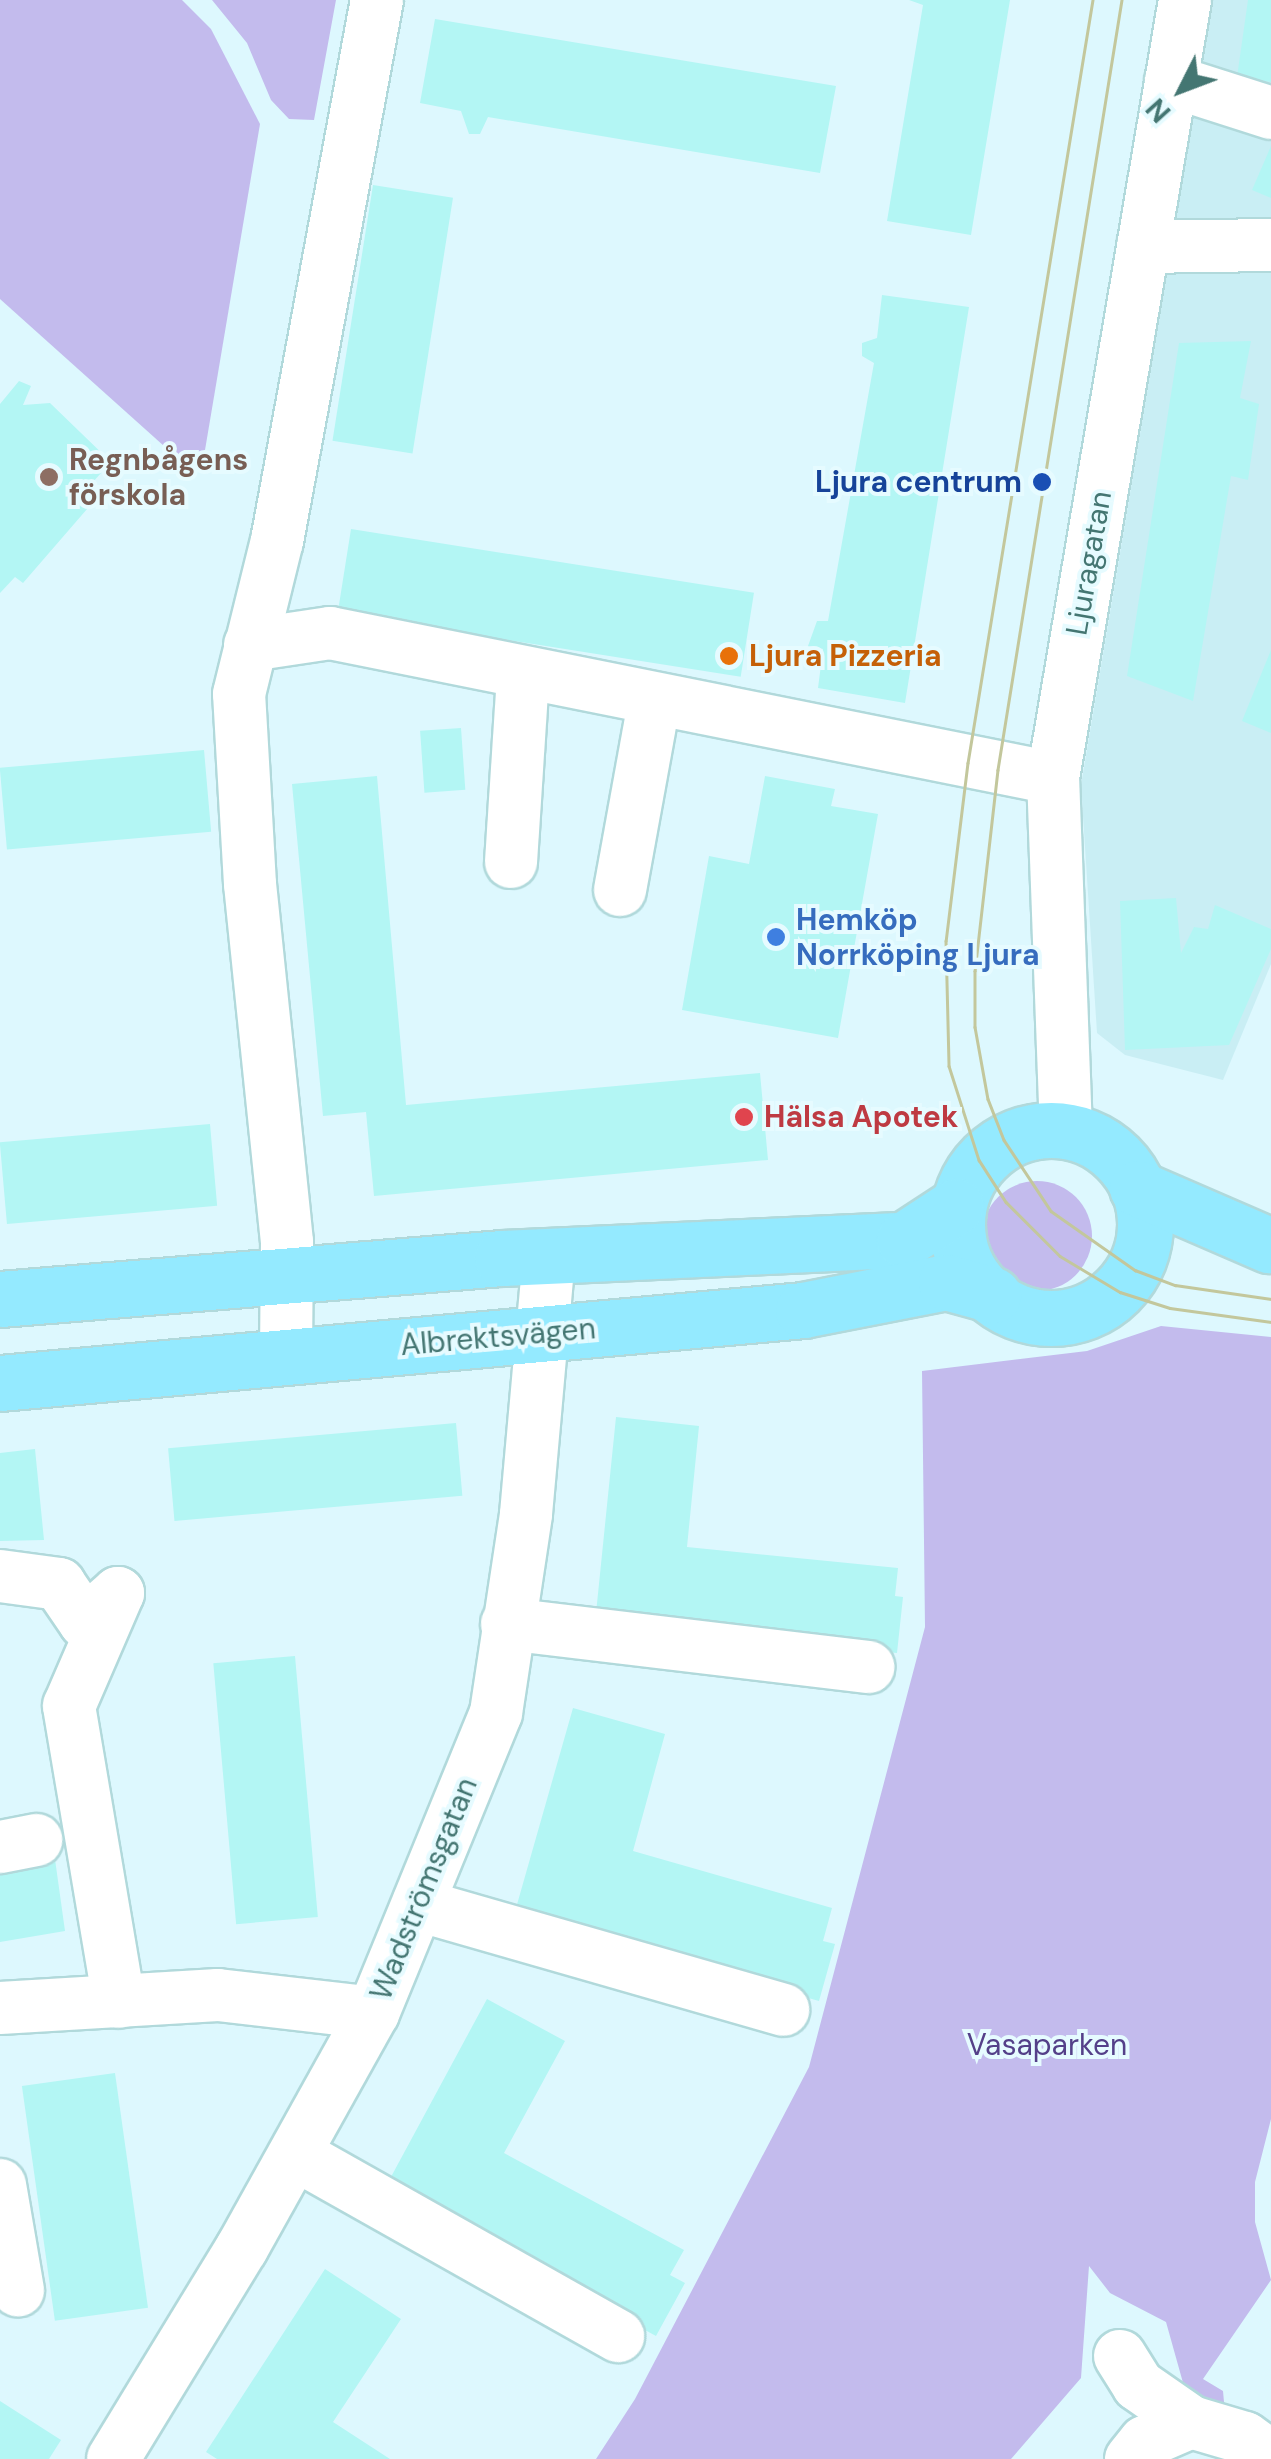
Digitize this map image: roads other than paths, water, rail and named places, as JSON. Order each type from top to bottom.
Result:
[{"type":"main road","points":[[1034,1130],[1066,1131],[1096,1141],[1136,1188],[1146,1220],[1142,1254],[1120,1292],[1070,1317],[1016,1310],[993,1295],[970,1270],[957,1239],[956,1206],[979,1160],[1004,1140],[1034,1130]]},
{"type":"main road","points":[[1136,1188],[1270,1245]]},
{"type":"main road","points":[[0,1300],[549,1256],[904,1240],[956,1206]]},
{"type":"main road","points":[[1142,1254],[1270,1245]]},
{"type":"main road","name":"Albrektsvägen","points":[[0,1383],[803,1310],[946,1282],[993,1295]]},
{"type":"street","points":[[286,1356],[288,1274],[249,866],[239,694],[277,541],[377,0]]},
{"type":"street","name":"Ljuragatan","points":[[1066,1131],[1053,778],[1185,0]]},
{"type":"street","points":[[1171,80],[1271,113]]},
{"type":"street","points":[[1143,247],[1271,244]]},
{"type":"street","points":[[250,645],[330,633],[523,677],[1053,778]]},
{"type":"street","points":[[511,862],[523,677]]},
{"type":"street","points":[[620,890],[654,702]]},
{"type":"street","name":"Wadströmsgatan","points":[[135,2451],[373,2014],[496,1713],[545,1333],[549,1256]]},
{"type":"street","points":[[0,1576],[59,1584],[86,1622],[118,1593],[69,1706],[119,2002]]},
{"type":"street","points":[[507,1624],[868,1667]]},
{"type":"street","points":[[418,1905],[783,2010]]},
{"type":"street","points":[[0,2008],[218,1994],[373,2014]]},
{"type":"street","points":[[294,2154],[618,2336]]},
{"type":"street","points":[[0,2185],[18,2290]]},
{"type":"street","points":[[1120,2356],[1138,2385],[1191,2422],[1244,2438],[1271,2457]]},
{"type":"street","points":[[1131,2459],[1145,2442],[1191,2422]]},
{"type":"tram line","points":[[1093,0],[968,763],[946,941],[949,1066],[979,1160],[1006,1202],[1060,1256],[1120,1292],[1170,1308],[1271,1322]]},
{"type":"tram line","points":[[1122,0],[998,770],[975,971],[975,1027],[988,1099],[1004,1140],[1051,1211],[1135,1270],[1175,1285],[1271,1299]]},
{"type":"place","name":"Regnbågens förskola","points":[[49,477]]},
{"type":"place","name":"Ljura centrum","points":[[1042,482]]},
{"type":"place","name":"Ljura Pizzeria","points":[[729,656]]},
{"type":"place","name":"Hemköp Norrköping Ljura","points":[[776,937]]},
{"type":"place","name":"Hälsa Apotek","points":[[744,1117]]},
{"type":"park label","name":"Vasaparken","points":[[1047,2045]]}]
